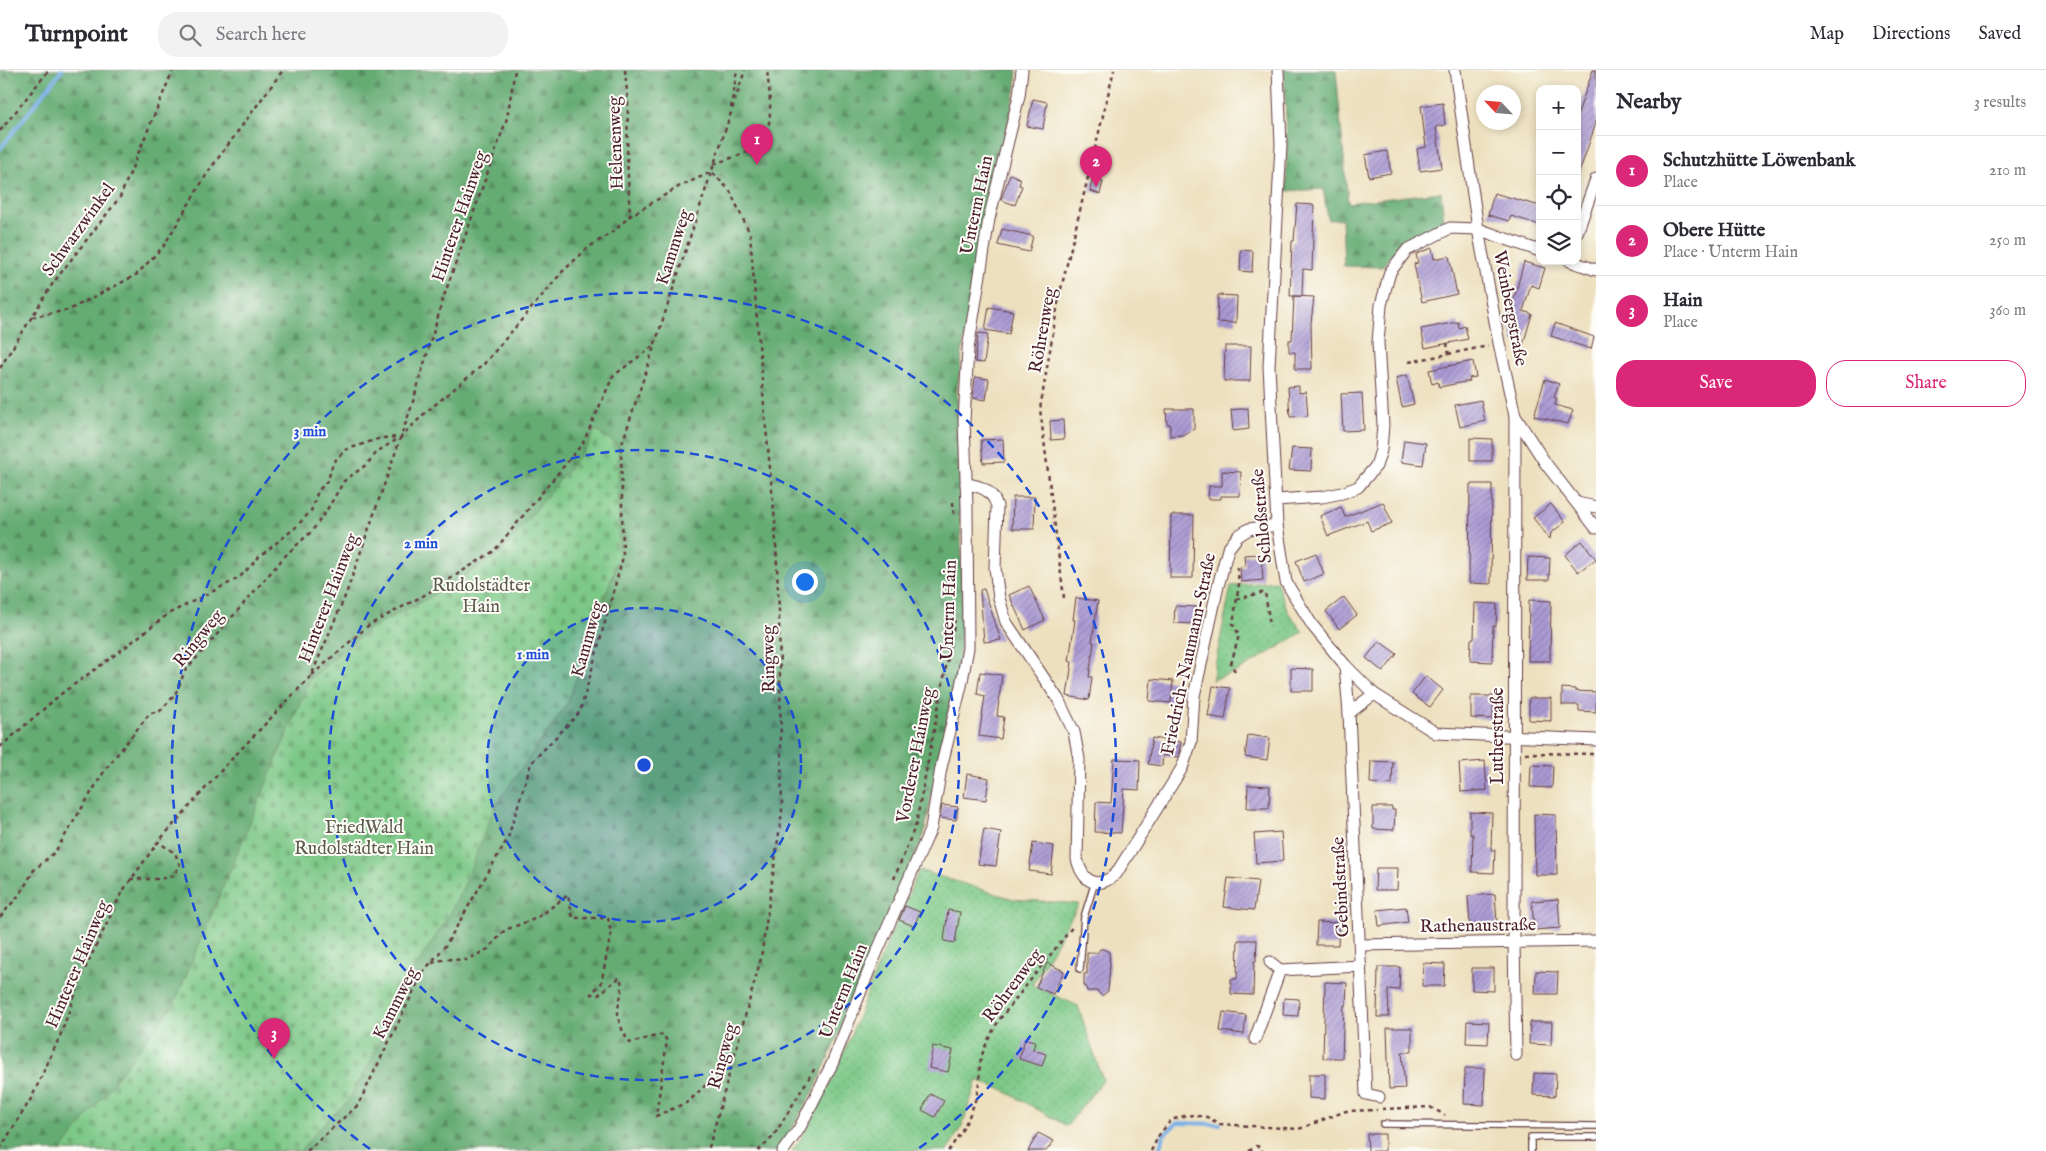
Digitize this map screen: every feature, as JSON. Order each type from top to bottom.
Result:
[{"type":"street","name":"Unterm Hain","points":[[783,1151],[799,1129],[832,1064],[870,968],[930,828],[941,768],[961,686],[968,648],[964,421],[968,349],[989,218],[1019,96],[1022,70]]},
{"type":"street","name":"Schloßstraße","points":[[1278,70],[1281,145],[1269,366],[1277,525],[1286,582],[1312,625],[1345,665],[1374,694],[1436,733],[1515,738],[1596,740]]},
{"type":"street","name":"Weinbergstraße","points":[[1455,70],[1478,229],[1499,344],[1515,416],[1546,464],[1596,528]]},
{"type":"street","points":[[1581,224],[1593,196],[1596,179]]},
{"type":"street","points":[[1276,500],[1322,497],[1342,493],[1358,487],[1376,466],[1382,450],[1383,425],[1378,343],[1381,305],[1390,272],[1408,250],[1450,228],[1478,229],[1536,250]]},
{"type":"street","points":[[1581,265],[1596,270]]},
{"type":"street","name":"Lutherstraße","points":[[1515,416],[1514,941],[1516,1055]]},
{"type":"street","points":[[966,484],[980,486],[995,499],[997,506],[995,568],[999,598],[1006,622],[1058,699],[1074,732],[1079,759],[1077,860],[1080,870],[1087,880],[1094,882]]},
{"type":"street","points":[[1577,504],[1596,507]]},
{"type":"street","name":"Friedrich-Naumann-Straße","points":[[1094,882],[1107,881],[1116,874],[1185,760],[1191,742],[1194,696],[1228,549],[1238,536],[1249,529],[1277,525]]},
{"type":"street","name":"Gebindstraße","points":[[1345,665],[1349,713],[1366,1094],[1379,1097]]},
{"type":"street","points":[[1349,713],[1374,694]]},
{"type":"street","name":"Rathenaustraße","points":[[1360,945],[1596,941]]},
{"type":"street","points":[[1270,962],[1280,970],[1361,966]]},
{"type":"street","points":[[1255,1039],[1280,970]]},
{"type":"lane","points":[[1080,969],[1084,917],[1094,882]]},
{"type":"lane","points":[[1383,1124],[1596,1126]]},
{"type":"lane","points":[[1531,1151],[1531,1137],[1596,1137]]},
{"type":"path","points":[[0,131],[48,70]]},
{"type":"path","name":"Schwarzwinkel","points":[[0,368],[53,283],[120,197],[173,70]]},
{"type":"path","points":[[32,317],[69,310],[136,275],[163,247],[208,172],[282,70]]},
{"type":"path","name":"Hinterer Hainweg","points":[[0,1149],[32,1097],[60,1036],[83,973],[122,892],[158,842],[226,765],[311,676],[346,594],[401,437],[444,296],[507,118],[515,70]]},
{"type":"path","name":"Helenenweg","points":[[625,70],[628,103],[627,158],[630,216]]},
{"type":"path","points":[[730,117],[738,70]]},
{"type":"path","name":"Kammweg","points":[[307,1151],[358,1104],[423,972],[446,945],[508,838],[532,763],[580,712],[623,557],[621,447],[746,70]]},
{"type":"path","points":[[714,164],[756,147],[766,136],[771,105],[767,70]]},
{"type":"path","name":"Röhrenweg","points":[[1064,598],[1040,409],[1059,297],[1114,70]]},
{"type":"path","points":[[0,747],[61,694],[168,614],[238,578],[259,557],[296,528],[311,511],[318,491],[328,480],[333,463],[345,450],[381,438],[401,437],[425,413],[484,364],[563,271],[589,247],[614,232],[630,216],[680,186],[712,172]]},
{"type":"path","name":"Ringweg","points":[[708,1151],[761,958],[782,812],[779,612],[775,521],[750,234],[730,191],[712,172]]},
{"type":"path","points":[[1447,343],[1449,355]]},
{"type":"path","points":[[311,676],[369,625],[428,593],[494,551],[583,443],[613,376],[654,345]]},
{"type":"path","points":[[1409,362],[1488,346]]},
{"type":"path","name":"Ringweg","points":[[0,917],[20,894],[34,870],[55,852],[105,770],[150,712],[160,711],[175,696],[185,671],[286,555],[312,531],[344,481],[366,465],[378,451],[401,437]]},
{"type":"path","points":[[954,507],[954,526]]},
{"type":"path","points":[[1227,667],[1231,664],[1239,636],[1233,624],[1239,584],[1238,558]]},
{"type":"path","points":[[1236,599],[1265,592],[1270,626]]},
{"type":"path","name":"Vorderer Hainweg","points":[[892,884],[916,824],[955,618]]},
{"type":"path","points":[[1231,664],[1235,671]]},
{"type":"path","points":[[1515,753],[1596,754]]},
{"type":"path","points":[[130,880],[160,879],[173,876],[180,865],[175,853],[158,842]]},
{"type":"path","points":[[430,964],[444,959],[468,960],[488,949],[505,930],[537,918],[568,894],[573,918],[608,918],[611,933],[601,984],[590,994],[598,995],[620,976],[623,988],[618,1014],[626,1038],[630,1043],[663,1034],[667,1041],[656,1116],[688,1102],[734,1058]]},
{"type":"path","name":"Röhrenweg","points":[[948,1151],[965,1127],[973,1106],[978,1088],[981,1058],[990,1035],[999,1020],[1076,922]]},
{"type":"path","points":[[758,1151],[773,1136],[820,1060]]},
{"type":"path","points":[[1150,1151],[1159,1135],[1171,1120],[1188,1115],[1207,1117],[1220,1124],[1299,1129],[1346,1111],[1430,1107]]},
{"type":"path","points":[[1249,1151],[1256,1146],[1260,1147],[1262,1151]]},
{"type":"green space","name":"Rudolstädter Hain","points":[[0,70],[1017,70],[1016,87],[967,319],[957,390],[963,612],[959,665],[924,835],[815,1089],[779,1151],[0,1151]]},
{"type":"green space","points":[[1284,70],[1336,70],[1348,203],[1441,192],[1444,221],[1399,245],[1382,267],[1344,266],[1342,219],[1328,220],[1323,189],[1286,191],[1287,145]]},
{"type":"green space","name":"FriedWald Rudolstädter Hain","points":[[595,430],[618,445],[619,557],[567,704],[501,797],[490,817],[467,879],[450,914],[409,977],[370,1062],[348,1101],[321,1126],[300,1151],[61,1151],[175,1002],[310,679],[370,628],[430,597],[500,554],[588,445]]},
{"type":"green space","points":[[1276,581],[1288,612],[1303,632],[1237,672],[1212,680],[1231,586]]},
{"type":"green space","points":[[919,870],[1013,899],[1079,904],[1032,985],[1078,1006],[1103,1080],[1067,1126],[1005,1091],[977,1080],[963,1124],[947,1151],[792,1151],[806,1130],[829,1085]]},
{"type":"building","points":[[1593,70],[1596,70],[1596,123],[1581,167],[1581,130],[1581,104]]},
{"type":"building","points":[[1033,99],[1047,102],[1043,129],[1027,126]]},
{"type":"building","points":[[1443,103],[1445,125],[1436,127],[1442,168],[1420,171],[1417,149],[1426,147],[1421,106]]},
{"type":"building","points":[[1387,151],[1391,173],[1369,177],[1365,155]]},
{"type":"building","points":[[1010,174],[1021,179],[1019,185],[1022,186],[1015,205],[1001,200]]},
{"type":"building","points":[[1092,180],[1103,182],[1100,194],[1090,191]]},
{"type":"building","points":[[1494,193],[1536,205],[1536,224],[1511,216],[1509,221],[1488,215]]},
{"type":"building","points":[[1297,204],[1314,205],[1312,270],[1303,269],[1302,296],[1290,296],[1292,241],[1294,241]]},
{"type":"building","points":[[1002,229],[1033,236],[1029,252],[998,245]]},
{"type":"building","points":[[1432,248],[1434,259],[1449,256],[1457,294],[1422,302],[1414,264],[1418,263],[1416,254]]},
{"type":"building","points":[[1241,250],[1253,251],[1252,272],[1240,271]]},
{"type":"building","points":[[1524,262],[1545,268],[1539,288],[1531,285],[1523,311],[1532,314],[1523,345],[1513,342],[1509,317]]},
{"type":"building","points":[[1218,295],[1237,296],[1236,323],[1217,322]]},
{"type":"building","points":[[1294,296],[1314,297],[1311,323],[1312,369],[1295,369],[1295,352],[1289,352],[1289,340],[1292,340]]},
{"type":"building","points":[[989,307],[1013,311],[1009,334],[985,330]]},
{"type":"building","points":[[1458,322],[1459,328],[1465,326],[1468,339],[1425,348],[1421,329]]},
{"type":"building","points":[[1555,323],[1594,337],[1591,349],[1551,336]]},
{"type":"building","points":[[978,333],[988,334],[984,363],[975,362]]},
{"type":"building","points":[[1225,346],[1251,346],[1250,381],[1224,381]]},
{"type":"building","points":[[1473,361],[1476,377],[1469,378],[1470,381],[1439,387],[1438,382],[1432,384],[1429,370]]},
{"type":"building","points":[[1407,375],[1414,404],[1402,407],[1396,378]]},
{"type":"building","points":[[975,377],[989,379],[986,400],[973,398]]},
{"type":"building","points":[[1545,379],[1559,384],[1554,398],[1557,398],[1555,405],[1573,410],[1568,424],[1534,416]]},
{"type":"building","points":[[1299,386],[1299,393],[1306,392],[1308,416],[1290,417],[1288,387]]},
{"type":"building","points":[[1362,393],[1364,430],[1343,431],[1341,394]]},
{"type":"building","points":[[1481,400],[1485,421],[1460,427],[1455,405]]},
{"type":"building","points":[[1248,408],[1249,429],[1233,431],[1231,410]]},
{"type":"building","points":[[1166,409],[1194,409],[1194,429],[1182,435],[1170,436],[1170,424],[1167,424]]},
{"type":"building","points":[[1063,420],[1064,439],[1051,440],[1050,421]]},
{"type":"building","points":[[1470,438],[1492,439],[1492,461],[1470,461]]},
{"type":"building","points":[[1003,439],[1004,462],[983,463],[981,440]]},
{"type":"building","points":[[1404,440],[1426,443],[1423,465],[1401,462]]},
{"type":"building","points":[[1292,448],[1312,449],[1311,471],[1289,470]]},
{"type":"building","points":[[1222,471],[1241,472],[1240,496],[1221,496],[1221,499],[1208,499],[1209,486],[1222,486]]},
{"type":"building","points":[[1470,484],[1492,484],[1491,584],[1469,583]]},
{"type":"building","points":[[1013,497],[1035,497],[1034,529],[1012,529]]},
{"type":"building","points":[[1383,502],[1392,523],[1371,531],[1367,521],[1328,536],[1320,516],[1341,507],[1345,517]]},
{"type":"building","points":[[1551,504],[1565,522],[1551,533],[1550,539],[1533,518]]},
{"type":"building","points":[[1171,515],[1194,515],[1193,578],[1170,578]]},
{"type":"building","points":[[1582,541],[1596,559],[1578,572],[1565,555]]},
{"type":"building","points":[[1316,553],[1324,574],[1304,582],[1296,561]]},
{"type":"building","points":[[1261,554],[1263,580],[1241,582],[1240,567],[1245,566],[1244,555]]},
{"type":"building","points":[[1528,557],[1550,558],[1549,580],[1527,580]]},
{"type":"building","points":[[1029,586],[1045,620],[1025,630],[1009,595]]},
{"type":"building","points":[[984,589],[1001,640],[984,642],[980,590]]},
{"type":"building","points":[[1344,597],[1357,615],[1339,629],[1326,611]]},
{"type":"building","points":[[1076,598],[1098,601],[1092,642],[1094,642],[1089,677],[1092,677],[1089,700],[1067,696],[1072,662],[1069,661]]},
{"type":"building","points":[[1529,600],[1551,601],[1550,661],[1528,661]]},
{"type":"building","points":[[1475,603],[1497,604],[1496,626],[1493,626],[1492,662],[1470,661],[1471,639],[1474,639]]},
{"type":"building","points":[[1175,606],[1197,607],[1196,624],[1174,623]]},
{"type":"building","points":[[1379,641],[1397,654],[1383,672],[1366,658]]},
{"type":"building","points":[[1291,668],[1313,669],[1313,691],[1291,691]]},
{"type":"building","points":[[980,672],[1002,675],[997,716],[1004,717],[1001,739],[979,736],[985,696],[977,694]]},
{"type":"building","points":[[1426,676],[1443,690],[1430,707],[1412,694]]},
{"type":"building","points":[[1151,679],[1173,681],[1171,703],[1149,701]]},
{"type":"building","points":[[1213,686],[1230,688],[1225,719],[1208,716]]},
{"type":"building","points":[[1562,688],[1596,692],[1596,712],[1579,711],[1579,705],[1562,705]]},
{"type":"building","points":[[1471,696],[1493,696],[1493,719],[1471,718]]},
{"type":"building","points":[[1529,698],[1551,698],[1551,721],[1529,720]]},
{"type":"building","points":[[1248,735],[1270,738],[1267,760],[1245,757]]},
{"type":"building","points":[[1152,738],[1181,742],[1178,757],[1163,755],[1162,766],[1148,764]]},
{"type":"building","points":[[1114,759],[1140,760],[1139,790],[1124,789],[1121,833],[1095,832],[1096,802],[1111,803]]},
{"type":"building","points":[[1371,761],[1393,762],[1392,784],[1370,783]]},
{"type":"building","points":[[1485,761],[1487,790],[1461,792],[1459,763]]},
{"type":"building","points":[[1531,765],[1553,766],[1552,788],[1530,787]]},
{"type":"building","points":[[967,774],[989,778],[986,800],[964,797]]},
{"type":"building","points":[[1248,785],[1270,786],[1269,808],[1247,808]]},
{"type":"building","points":[[942,805],[958,807],[956,820],[940,818]]},
{"type":"building","points":[[1373,807],[1392,807],[1392,810],[1395,810],[1394,830],[1373,829]]},
{"type":"building","points":[[1470,812],[1492,813],[1491,850],[1495,850],[1494,873],[1472,872],[1473,834],[1470,834]]},
{"type":"building","points":[[1534,814],[1556,815],[1557,875],[1535,875]]},
{"type":"building","points":[[984,829],[1001,832],[996,866],[978,864]]},
{"type":"building","points":[[1281,832],[1283,861],[1256,863],[1254,834]]},
{"type":"building","points":[[1033,843],[1054,846],[1051,874],[1029,871]]},
{"type":"building","points":[[1376,868],[1398,868],[1397,890],[1375,890]]},
{"type":"building","points":[[1228,878],[1258,881],[1254,910],[1224,907]]},
{"type":"building","points":[[1347,892],[1348,908],[1337,908],[1336,893]]},
{"type":"building","points":[[1495,894],[1497,923],[1470,925],[1468,896]]},
{"type":"building","points":[[1558,899],[1560,928],[1534,930],[1532,901]]},
{"type":"building","points":[[905,906],[920,912],[914,926],[899,920]]},
{"type":"building","points":[[1406,907],[1408,922],[1379,926],[1377,910]]},
{"type":"building","points":[[948,910],[960,912],[955,943],[944,941]]},
{"type":"building","points":[[1317,922],[1339,923],[1338,945],[1316,945]]},
{"type":"building","points":[[1238,940],[1257,940],[1253,995],[1231,994],[1231,979],[1237,979]]},
{"type":"building","points":[[1100,949],[1109,952],[1110,965],[1108,991],[1102,996],[1097,991],[1087,991],[1086,986],[1084,986],[1084,974],[1087,974],[1087,953],[1097,953]]},
{"type":"building","points":[[1047,963],[1064,971],[1053,994],[1036,987]]},
{"type":"building","points":[[1423,963],[1445,964],[1444,986],[1422,986]]},
{"type":"building","points":[[1378,967],[1400,967],[1399,990],[1388,989],[1389,1017],[1377,1017]]},
{"type":"building","points":[[1472,968],[1494,968],[1494,991],[1472,990]]},
{"type":"building","points":[[1536,971],[1558,972],[1557,994],[1535,994]]},
{"type":"building","points":[[1325,982],[1347,983],[1346,1005],[1344,1005],[1342,1058],[1323,1058]]},
{"type":"building","points":[[1284,998],[1299,999],[1298,1016],[1283,1015]]},
{"type":"building","points":[[1223,1012],[1246,1015],[1244,1034],[1220,1031]]},
{"type":"building","points":[[1467,1021],[1489,1022],[1488,1044],[1466,1043]]},
{"type":"building","points":[[1530,1022],[1552,1022],[1551,1045],[1529,1044]]},
{"type":"building","points":[[1387,1028],[1412,1028],[1412,1052],[1402,1052],[1405,1088],[1389,1089]]},
{"type":"building","points":[[1025,1039],[1035,1041],[1033,1050],[1046,1054],[1042,1066],[1019,1059]]},
{"type":"building","points":[[933,1046],[953,1050],[948,1072],[929,1068]]},
{"type":"building","points":[[1465,1068],[1485,1068],[1484,1105],[1464,1104]]},
{"type":"building","points":[[1534,1073],[1556,1074],[1555,1096],[1533,1095]]},
{"type":"building","points":[[1309,1074],[1325,1074],[1325,1099],[1309,1098]]},
{"type":"building","points":[[930,1094],[944,1101],[935,1117],[922,1110]]},
{"type":"building","points":[[1038,1133],[1054,1141],[1046,1151],[1028,1151]]},
{"type":"building","points":[[1367,1134],[1385,1134],[1385,1151],[1368,1151]]},
{"type":"waterway","points":[[0,149],[62,70]]},
{"type":"waterway","points":[[1159,1151],[1163,1136],[1177,1123],[1220,1124]]},
{"type":"place","name":"Schutzhütte Löwenbank","points":[[757,165]]},
{"type":"place","name":"Obere Hütte","points":[[1096,187]]},
{"type":"place","name":"Hain","points":[[274,1059]]}]
